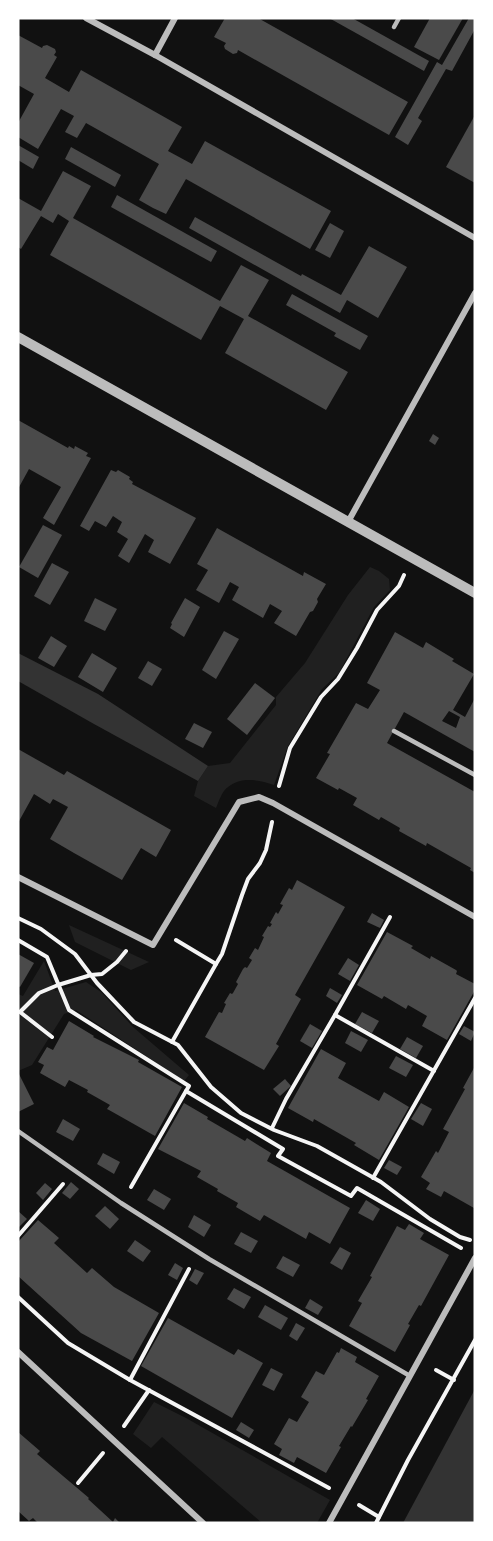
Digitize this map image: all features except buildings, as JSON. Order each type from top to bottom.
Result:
[{"type":"street","points":[[86,18],[475,238]]},
{"type":"street","points":[[155,55],[176,18]]},
{"type":"street","points":[[348,522],[475,293]]},
{"type":"street","points":[[18,337],[475,593]]},
{"type":"street","points":[[18,877],[153,945],[239,802],[259,797],[475,917]]},
{"type":"street","points":[[329,1523],[475,1258]]},
{"type":"street","points":[[18,1352],[203,1523]]},
{"type":"lane","points":[[394,27],[399,18]]},
{"type":"lane","points":[[394,730],[475,775]]},
{"type":"lane","points":[[18,1131],[121,1203],[198,1252],[410,1376]]},
{"type":"path","points":[[172,1042],[222,954],[245,887],[266,850],[273,803],[290,748],[321,697],[338,679],[377,610],[399,586],[412,558]]},
{"type":"path","points":[[272,1128],[286,1099],[390,917]]},
{"type":"path","points":[[18,918],[41,929],[75,954],[134,1022],[178,1045],[211,1087],[241,1113],[317,1146],[381,1182],[430,1219],[460,1237],[475,1242]]},
{"type":"path","points":[[162,932],[216,964]]},
{"type":"path","points":[[52,1037],[19,1013],[39,993],[91,975],[102,974],[117,962],[135,936]]},
{"type":"path","points":[[18,940],[47,957],[69,1010],[189,1086],[121,1203]]},
{"type":"path","points":[[373,1178],[475,998]]},
{"type":"path","points":[[335,1015],[434,1071]]},
{"type":"path","points":[[186,1091],[283,1149],[278,1156],[351,1196],[357,1188],[465,1250]]},
{"type":"path","points":[[18,1236],[74,1171]]},
{"type":"path","points":[[130,1380],[198,1252]]},
{"type":"path","points":[[18,1297],[68,1343],[130,1380],[379,1517]]},
{"type":"path","points":[[376,1523],[408,1460],[475,1340]]},
{"type":"path","points":[[78,1483],[114,1440],[149,1390]]},
{"type":"shaded area","points":[[370,567],[389,579],[390,590],[374,607],[339,673],[322,689],[288,746],[274,785],[251,780],[239,781],[224,791],[216,808],[194,796],[198,781],[208,766],[230,763],[276,705],[276,697],[305,663],[348,595]]},
{"type":"shaded area","points":[[18,653],[98,694],[208,766],[198,781],[18,681]]},
{"type":"shaded area","points":[[69,925],[149,962],[131,970],[75,942]]},
{"type":"shaded area","points":[[44,961],[55,991],[86,982],[101,992],[133,1027],[189,1075],[184,1081],[76,1010],[64,1014],[32,1065],[18,1071],[18,994],[23,996]]},
{"type":"shaded area","points":[[475,1389],[475,1523],[403,1523]]},
{"type":"shaded area","points":[[154,1402],[330,1500],[317,1523],[262,1523],[162,1437],[151,1448],[133,1434]]}]
